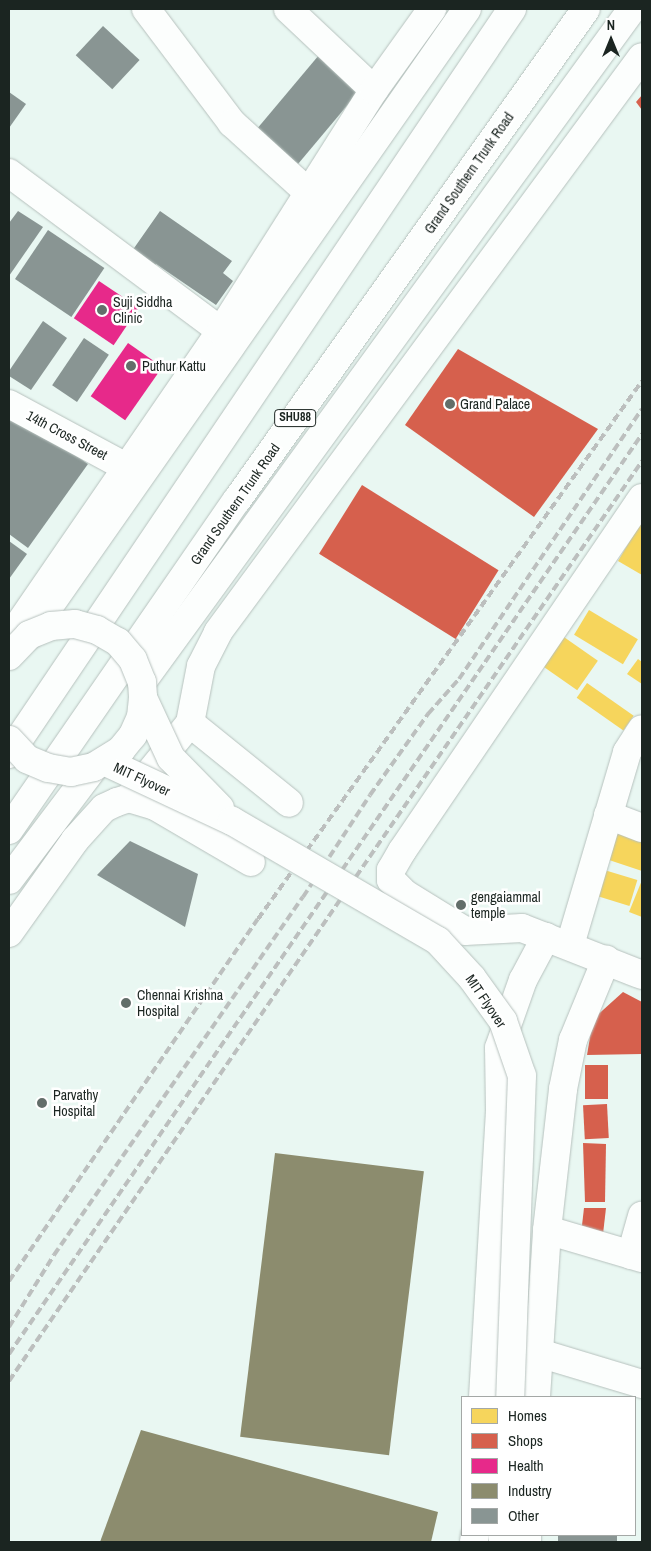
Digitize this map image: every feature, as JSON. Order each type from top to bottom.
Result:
[{"type":"street","points":[[146,9],[232,123],[309,193]]},
{"type":"street","points":[[288,9],[374,90]]},
{"type":"street","points":[[9,656],[126,467],[221,331],[374,90],[432,9]]},
{"type":"street","points":[[19,637],[467,9]]},
{"type":"street","points":[[9,754],[512,9]]},
{"type":"street","name":"Grand Southern Trunk Road","points":[[9,830],[237,500],[586,9]]},
{"type":"street","points":[[9,880],[100,765],[121,750],[133,735],[141,717],[143,690],[632,9]]},
{"type":"street","points":[[9,933],[90,822],[104,808],[129,798],[190,722],[201,666],[218,632],[642,56]]},
{"type":"street","points":[[9,172],[221,331]]},
{"type":"street","name":"14th Cross Street","points":[[9,404],[126,467]]},
{"type":"street","points":[[642,498],[391,870],[391,880],[405,894],[465,931],[546,937],[642,975]]},
{"type":"street","name":"MIT Flyover","points":[[19,637],[51,626],[74,624],[98,630],[118,642],[133,660],[143,690],[171,758],[232,821]]},
{"type":"street","points":[[190,722],[289,803]]},
{"type":"street","points":[[9,740],[27,759],[48,768],[71,772],[100,765]]},
{"type":"street","points":[[483,1396],[500,1110],[499,1048],[523,980],[608,815],[639,740]]},
{"type":"street","name":"MIT Flyover","points":[[100,765],[232,821],[438,941],[472,978],[503,1021],[522,1076],[510,1396]]},
{"type":"street","points":[[129,798],[155,806],[250,862]]},
{"type":"street","points":[[608,815],[642,828]]},
{"type":"street","points":[[536,1396],[547,1230],[563,1089],[573,1040],[606,960]]},
{"type":"street","points":[[547,1230],[637,1256],[642,1216]]},
{"type":"street","points":[[539,1353],[642,1384]]},
{"type":"building: Homes","points":[[642,520],[642,575],[618,561]]},
{"type":"building: Homes","points":[[589,610],[638,639],[623,664],[574,635]]},
{"type":"building: Homes","points":[[561,635],[598,661],[577,690],[540,664]]},
{"type":"building: Homes","points":[[638,659],[642,662],[642,684],[627,674]]},
{"type":"building: Homes","points":[[587,683],[634,716],[623,730],[577,698]]},
{"type":"building: Homes","points":[[616,831],[642,840],[642,871],[606,859]]},
{"type":"building: Homes","points":[[601,869],[637,880],[629,906],[593,895]]},
{"type":"building: Homes","points":[[642,880],[642,917],[629,912]]},
{"type":"building: Shops","points":[[642,95],[642,110],[636,102]]},
{"type":"building: Shops","points":[[458,349],[598,429],[534,517],[405,425]]},
{"type":"building: Shops","points":[[362,485],[499,570],[456,639],[319,554]]},
{"type":"building: Shops","points":[[623,992],[642,1002],[642,1054],[587,1055],[593,1019]]},
{"type":"building: Shops","points":[[585,1065],[608,1065],[608,1099],[585,1099]]},
{"type":"building: Shops","points":[[607,1104],[609,1138],[585,1139],[583,1105]]},
{"type":"building: Shops","points":[[583,1143],[606,1144],[605,1202],[585,1202]]},
{"type":"building: Shops","points":[[584,1208],[606,1208],[603,1234],[581,1234]]},
{"type":"building: Health","points":[[99,281],[139,308],[114,345],[74,318]]},
{"type":"building: Health","points":[[128,343],[162,367],[125,420],[91,396]]},
{"type":"building: Industry","points":[[275,1153],[424,1171],[389,1455],[240,1437]]},
{"type":"building: Industry","points":[[141,1430],[438,1512],[431,1542],[100,1542]]},
{"type":"building: Other","points":[[103,26],[140,60],[112,89],[76,55]]},
{"type":"building: Other","points":[[319,55],[360,90],[298,164],[257,129]]},
{"type":"building: Other","points":[[9,92],[26,104],[9,128]]},
{"type":"building: Other","points":[[18,211],[43,227],[9,276],[9,223]]},
{"type":"building: Other","points":[[160,211],[232,261],[223,273],[233,281],[216,305],[156,264],[154,267],[132,251]]},
{"type":"building: Other","points":[[48,230],[104,268],[71,317],[15,279]]},
{"type":"building: Other","points":[[43,321],[67,338],[31,390],[9,376],[9,371]]},
{"type":"building: Other","points":[[84,338],[109,355],[77,402],[52,385]]},
{"type":"building: Other","points":[[9,408],[88,464],[28,548],[9,534]]},
{"type":"building: Other","points":[[9,541],[27,554],[9,579]]},
{"type":"building: Other","points":[[130,841],[198,874],[185,927],[97,875]]},
{"type":"building: Other","points":[[558,1536],[617,1536],[617,1542],[558,1542]]},
{"type":"railway","points":[[9,1281],[258,919],[642,381]]},
{"type":"railway","points":[[9,1327],[54,1255],[303,897],[370,795],[428,714],[459,679],[642,409]]},
{"type":"railway","points":[[9,1354],[642,434]]},
{"type":"railway","points":[[9,1381],[642,461]]},
{"type":"place","name":"Suji Siddha Clinic","points":[[102,310]]},
{"type":"place","name":"Puthur Kattu","points":[[131,366]]},
{"type":"place","name":"Grand Palace","points":[[450,404]]},
{"type":"place","name":"gengaiammal temple","points":[[461,905]]},
{"type":"place","name":"Chennai Krishna Hospital","points":[[126,1003]]},
{"type":"place","name":"Parvathy Hospital","points":[[42,1103]]}]
